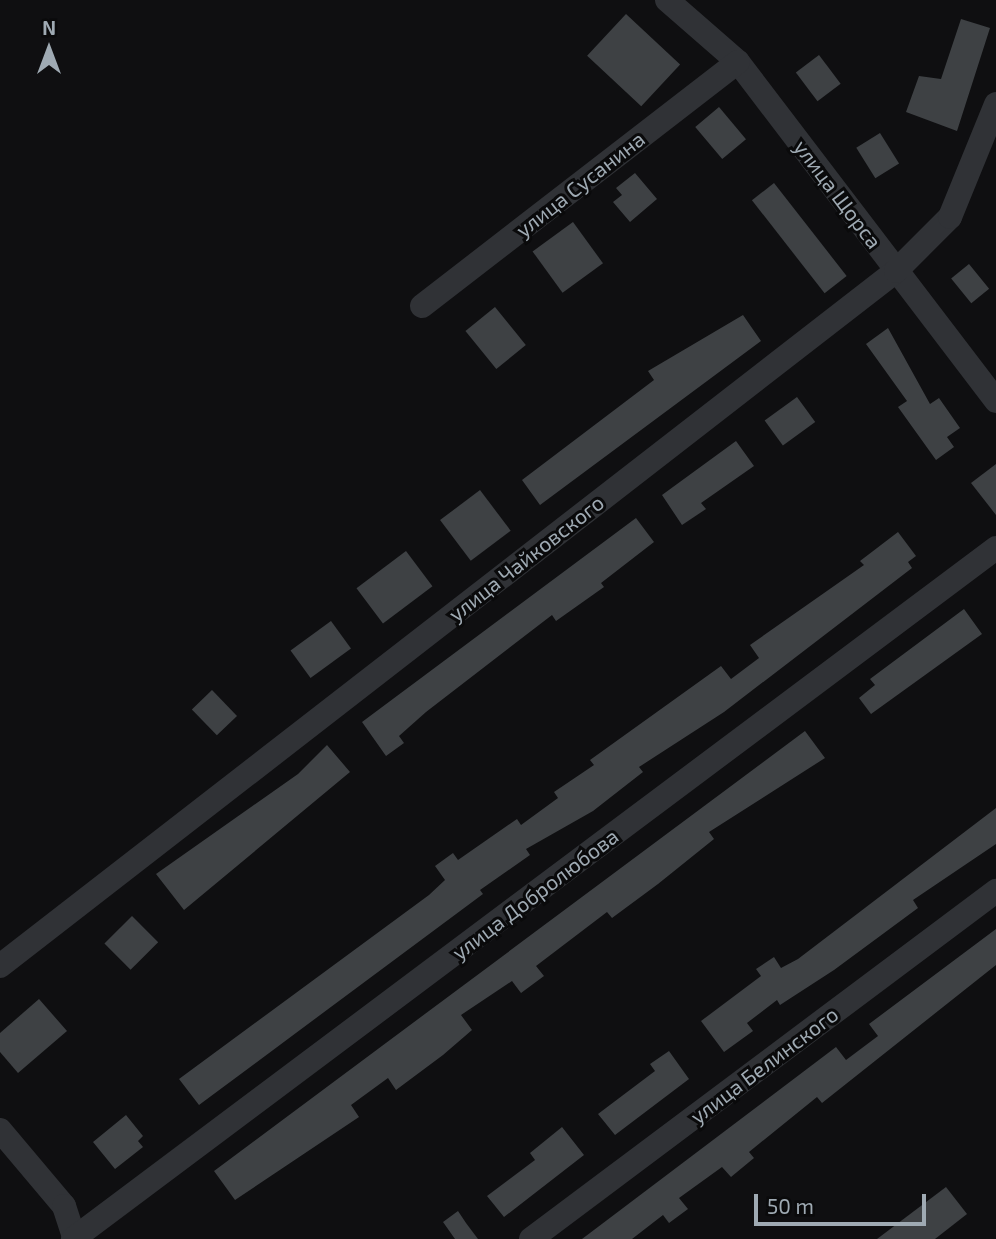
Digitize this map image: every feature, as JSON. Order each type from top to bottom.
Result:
[{"type":"street","name":"улица Щорса","points":[[667,0],[738,62],[996,401]]},
{"type":"street","name":"улица Сусанина","points":[[422,306],[738,62]]},
{"type":"street","name":"улица Чайковского","points":[[0,966],[897,271],[950,217],[996,104]]},
{"type":"street","name":"улица Добролюбова","points":[[74,1239],[996,548]]},
{"type":"street","name":"улица Белинского","points":[[531,1239],[996,891]]},
{"type":"street","points":[[0,1130],[64,1206],[74,1239]]},
{"type":"building","points":[[626,14],[680,64],[641,106],[587,56]]},
{"type":"building","points":[[961,19],[990,28],[957,131],[906,112],[919,76],[941,79]]},
{"type":"building","points":[[819,55],[841,84],[818,101],[796,72]]},
{"type":"building","points":[[719,107],[746,139],[722,159],[695,127]]},
{"type":"building","points":[[880,133],[899,164],[875,178],[856,148]]},
{"type":"building","points":[[635,173],[657,199],[630,222],[613,202],[622,195],[616,188]]},
{"type":"building","points":[[774,183],[847,276],[825,293],[752,200]]},
{"type":"building","points":[[573,222],[603,263],[563,293],[533,251]]},
{"type":"building","points":[[969,264],[989,289],[971,303],[951,278]]},
{"type":"building","points":[[495,307],[526,345],[496,369],[465,331]]},
{"type":"building","points":[[743,315],[761,341],[540,505],[522,480],[654,380],[648,371]]},
{"type":"building","points":[[888,328],[930,404],[939,398],[960,428],[947,437],[954,447],[936,460],[898,407],[907,401],[866,344]]},
{"type":"building","points":[[797,397],[815,422],[783,446],[765,421]]},
{"type":"building","points":[[736,441],[754,466],[701,503],[706,509],[682,525],[662,495]]},
{"type":"building","points":[[996,464],[996,515],[971,483]]},
{"type":"building","points":[[480,490],[511,531],[471,561],[440,520]]},
{"type":"building","points":[[636,518],[654,542],[601,583],[604,587],[556,621],[552,615],[426,712],[399,736],[404,743],[386,756],[362,722]]},
{"type":"building","points":[[898,532],[916,556],[908,562],[912,568],[724,712],[639,767],[643,772],[593,811],[526,849],[530,855],[480,890],[483,894],[199,1105],[179,1079],[429,895],[445,880],[435,866],[453,853],[458,860],[517,819],[521,825],[558,798],[554,792],[594,765],[590,760],[721,666],[731,679],[759,658],[750,645],[864,565],[860,561]]},
{"type":"building","points":[[406,551],[432,586],[383,623],[356,588]]},
{"type":"building","points":[[964,609],[982,634],[871,714],[859,698],[875,685],[870,679]]},
{"type":"building","points":[[331,621],[351,649],[311,678],[291,650]]},
{"type":"building","points":[[212,690],[237,716],[217,735],[192,709]]},
{"type":"building","points":[[805,731],[825,758],[709,832],[714,839],[658,884],[612,918],[607,912],[536,966],[544,976],[521,993],[512,981],[461,1015],[472,1030],[443,1055],[396,1090],[388,1078],[351,1105],[359,1117],[235,1200],[214,1171]]},
{"type":"building","points":[[327,745],[350,772],[184,910],[156,874],[298,774]]},
{"type":"building","points":[[996,808],[996,844],[913,900],[918,908],[834,970],[780,1005],[777,1000],[747,1023],[753,1031],[724,1052],[701,1021],[761,976],[756,969],[774,957],[781,968],[798,959]]},
{"type":"building","points":[[132,916],[158,942],[131,970],[104,944]]},
{"type":"building","points":[[996,929],[996,965],[822,1103],[817,1097],[749,1152],[754,1158],[731,1177],[722,1167],[679,1198],[688,1209],[669,1223],[663,1215],[632,1239],[582,1239],[836,1047],[846,1060],[878,1036],[869,1024]]},
{"type":"building","points":[[39,999],[67,1031],[18,1073],[0,1052],[0,1033]]},
{"type":"building","points":[[669,1051],[689,1079],[615,1135],[598,1114],[655,1071],[650,1064]]},
{"type":"building","points":[[126,1115],[143,1136],[138,1141],[143,1147],[115,1169],[93,1142]]},
{"type":"building","points":[[562,1127],[584,1155],[504,1217],[487,1196],[535,1160],[530,1153]]},
{"type":"building","points":[[946,1187],[967,1214],[935,1239],[877,1239]]},
{"type":"building","points":[[458,1211],[478,1239],[455,1239],[443,1222]]}]
